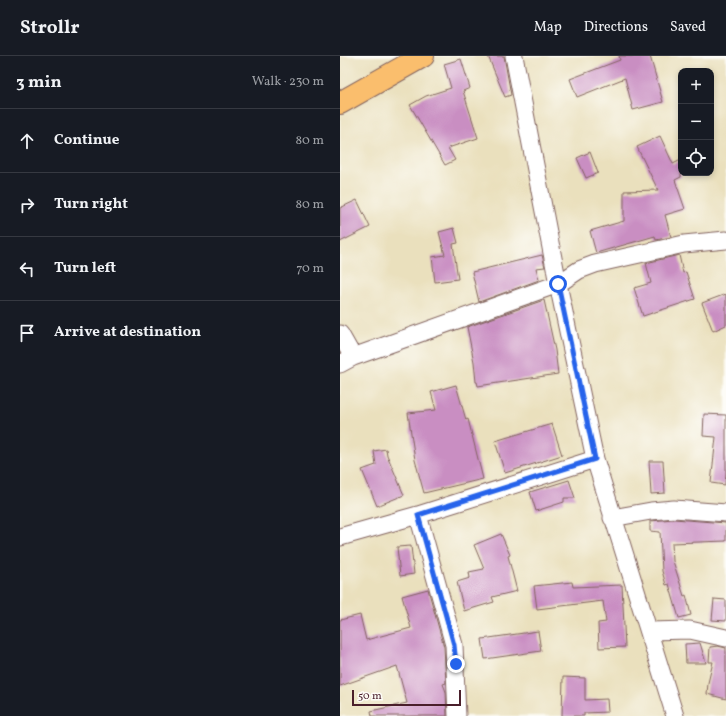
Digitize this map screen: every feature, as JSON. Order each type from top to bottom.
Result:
[{"type":"main road","points":[[340,103],[423,56]]},
{"type":"street","points":[[514,56],[558,284],[595,459],[612,518],[675,716]]},
{"type":"street","points":[[340,334],[346,360],[558,284],[578,270],[595,264],[684,244],[726,240]]},
{"type":"street","points":[[340,537],[418,515],[595,459]]},
{"type":"street","points":[[612,518],[651,511],[674,509],[726,513]]},
{"type":"street","points":[[418,515],[454,645],[457,716]]},
{"type":"street","points":[[649,631],[690,630],[726,638]]},
{"type":"building","points":[[488,56],[504,56],[511,95],[505,97]]},
{"type":"building","points":[[619,56],[650,56],[663,102],[633,110],[625,78],[577,97],[570,79],[620,60]]},
{"type":"building","points":[[461,59],[470,88],[463,91],[478,138],[448,148],[455,160],[445,165],[410,105],[426,96],[451,88],[444,64]]},
{"type":"building","points":[[660,136],[673,164],[678,162],[678,176],[681,177],[675,180],[685,209],[665,215],[671,237],[656,240],[655,236],[596,253],[590,231],[624,221],[624,191],[658,190],[637,147]]},
{"type":"building","points":[[590,152],[598,173],[586,178],[577,158]]},
{"type":"building","points":[[357,200],[370,227],[340,242],[340,208]]},
{"type":"building","points":[[454,228],[458,243],[453,244],[458,279],[435,282],[432,257],[445,255],[439,232]]},
{"type":"building","points":[[542,255],[545,267],[536,268],[539,280],[479,302],[472,272]]},
{"type":"building","points":[[679,255],[683,273],[686,272],[695,299],[643,316],[634,288],[651,283],[646,263]]},
{"type":"building","points":[[726,294],[726,325],[713,331],[702,303]]},
{"type":"building","points":[[544,300],[555,350],[558,374],[478,386],[476,382],[474,362],[467,327]]},
{"type":"building","points":[[456,385],[466,420],[468,419],[483,479],[424,493],[415,460],[408,413],[436,410],[431,392]]},
{"type":"building","points":[[704,414],[726,415],[725,485],[711,483],[716,437],[703,436]]},
{"type":"building","points":[[552,424],[562,455],[505,473],[495,441]]},
{"type":"building","points":[[386,449],[387,455],[404,495],[377,506],[362,470],[376,465],[374,451]]},
{"type":"building","points":[[649,461],[663,461],[665,493],[651,494]]},
{"type":"building","points":[[569,480],[575,498],[564,498],[564,502],[536,511],[530,492]]},
{"type":"building","points":[[674,519],[726,523],[726,541],[672,543],[673,561],[684,596],[686,595],[691,615],[679,618],[669,584],[666,585],[662,571],[660,532],[650,531],[650,521]]},
{"type":"building","points":[[501,534],[510,555],[508,556],[517,591],[492,597],[494,602],[464,611],[457,582],[470,578],[469,572],[484,569],[474,545]]},
{"type":"building","points":[[411,546],[414,574],[400,576],[397,547]]},
{"type":"building","points":[[572,582],[573,587],[622,585],[625,647],[599,648],[598,623],[606,622],[603,601],[537,609],[534,586]]},
{"type":"building","points":[[428,589],[444,647],[446,683],[443,684],[446,692],[447,716],[372,716],[371,711],[407,703],[397,666],[340,686],[340,620],[360,615],[366,640],[411,628],[402,596]]},
{"type":"building","points":[[714,599],[726,600],[726,621],[712,620]]},
{"type":"building","points":[[538,631],[541,651],[485,659],[482,639]]},
{"type":"building","points":[[700,643],[706,663],[686,663],[685,644]]},
{"type":"building","points":[[718,646],[726,648],[726,699],[707,694],[713,662],[709,662],[710,647]]},
{"type":"building","points":[[563,677],[585,678],[585,700],[607,699],[608,712],[584,713],[584,716],[562,716]]},
{"type":"route","points":[[456,664],[454,645],[418,515],[595,459],[558,284]]}]
